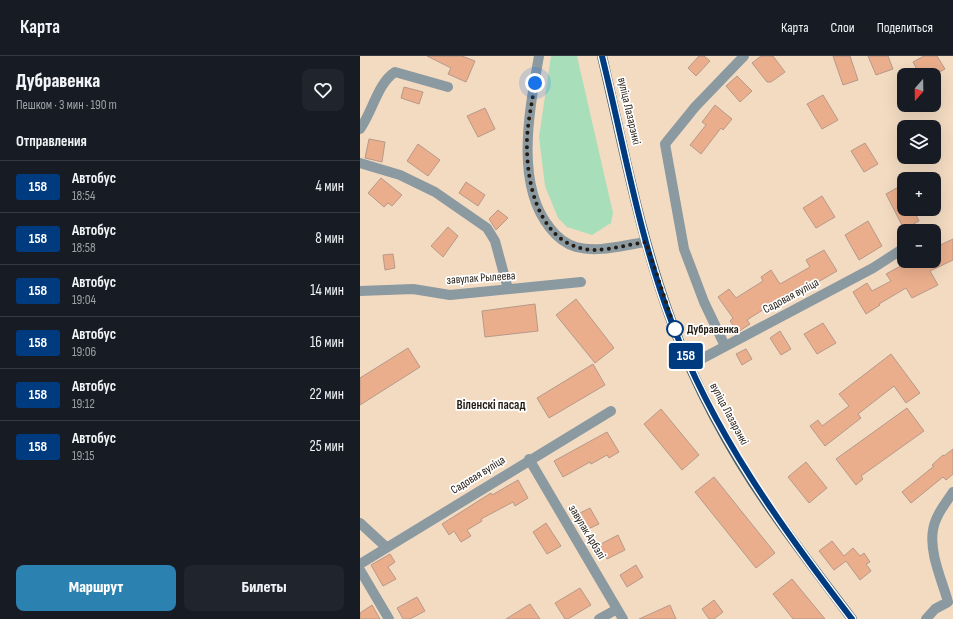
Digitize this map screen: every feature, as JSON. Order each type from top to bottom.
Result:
[{"type":"main road","name":"вуліца Лазарэнкі","points":[[602,56],[646,242],[672,322],[690,365],[740,461],[771,510],[852,619]]},
{"type":"street","points":[[538,56],[527,149],[533,194],[546,223],[557,236],[575,247],[596,250],[646,242]]},
{"type":"street","points":[[725,346],[704,302],[684,249],[665,144],[694,106],[744,56]]},
{"type":"street","points":[[360,129],[368,117],[386,78],[395,72],[448,87]]},
{"type":"street","points":[[360,163],[400,175],[435,192],[487,228],[495,241],[508,289]]},
{"type":"street","name":"Садовая вуліца","points":[[690,365],[873,268],[897,253]]},
{"type":"street","name":"завулак Рылеева","points":[[360,291],[413,289],[450,295],[581,282]]},
{"type":"street","name":"Садовая вуліца","points":[[360,564],[611,410]]},
{"type":"street","name":"завулак Арбэлі","points":[[529,459],[623,619]]},
{"type":"street","points":[[926,619],[935,609],[948,602],[934,551],[933,530],[937,516],[953,492]]},
{"type":"street","points":[[360,523],[386,547]]},
{"type":"street","points":[[360,570],[389,619]]},
{"type":"street","points":[[599,619],[618,609]]},
{"type":"green space","points":[[551,56],[577,56],[613,213],[611,223],[592,235],[567,227],[558,218],[545,186],[539,137]]},
{"type":"building","points":[[427,56],[462,56],[475,61],[466,82],[448,74],[451,68]]},
{"type":"building","points":[[699,56],[704,56],[710,61],[696,76],[688,68]]},
{"type":"building","points":[[761,56],[773,56],[785,72],[771,82],[767,82],[752,63]]},
{"type":"building","points":[[833,56],[850,56],[858,80],[843,85]]},
{"type":"building","points":[[868,56],[888,56],[893,69],[876,75]]},
{"type":"building","points":[[924,56],[937,56],[945,69],[941,71],[941,68],[916,68],[913,62]]},
{"type":"building","points":[[737,76],[752,91],[740,102],[726,86]]},
{"type":"building","points":[[404,87],[423,92],[419,104],[401,98]]},
{"type":"building","points":[[823,95],[838,120],[822,129],[807,104]]},
{"type":"building","points":[[715,105],[732,119],[723,130],[721,128],[701,154],[690,145],[706,125],[702,122]]},
{"type":"building","points":[[485,108],[495,129],[478,137],[467,116]]},
{"type":"building","points":[[369,139],[385,142],[382,162],[365,158]]},
{"type":"building","points":[[865,143],[878,164],[864,172],[851,151]]},
{"type":"building","points":[[418,144],[440,160],[428,176],[407,161]]},
{"type":"building","points":[[381,178],[402,195],[392,206],[388,203],[384,207],[368,193]]},
{"type":"building","points":[[466,182],[485,195],[478,206],[459,193]]},
{"type":"building","points":[[897,188],[897,215],[886,194]]},
{"type":"building","points":[[822,196],[835,217],[816,228],[803,208]]},
{"type":"building","points":[[498,210],[508,218],[496,230],[489,219]]},
{"type":"building","points":[[897,216],[916,216],[919,221],[913,224],[901,224]]},
{"type":"building","points":[[868,221],[882,246],[859,260],[845,235]]},
{"type":"building","points":[[448,227],[458,236],[443,257],[431,246]]},
{"type":"building","points":[[953,239],[953,260],[941,266],[941,245]]},
{"type":"building","points":[[824,250],[837,271],[799,293],[797,288],[747,320],[750,324],[738,332],[730,321],[733,318],[718,297],[729,289],[736,298],[763,281],[761,277],[771,270],[780,284],[810,267],[806,260]]},
{"type":"building","points":[[393,254],[395,268],[385,270],[383,255]]},
{"type":"building","points":[[897,268],[936,268],[930,271],[938,285],[912,298],[906,288],[879,304],[880,305],[866,314],[853,292],[867,283],[872,291],[891,281],[886,274]]},
{"type":"building","points":[[576,299],[614,348],[595,363],[556,315]]},
{"type":"building","points":[[535,304],[538,331],[485,337],[482,311]]},
{"type":"building","points":[[823,323],[836,343],[817,354],[804,334]]},
{"type":"building","points":[[780,331],[791,349],[781,355],[770,338]]},
{"type":"building","points":[[408,348],[420,367],[360,405],[360,378]]},
{"type":"building","points":[[746,349],[752,359],[742,365],[736,354]]},
{"type":"building","points":[[891,354],[920,393],[906,403],[894,386],[858,414],[861,418],[825,446],[810,426],[818,420],[822,426],[849,406],[839,394]]},
{"type":"building","points":[[593,364],[605,385],[549,418],[537,398]]},
{"type":"building","points":[[907,408],[924,431],[861,476],[863,479],[856,485],[836,459]]},
{"type":"building","points":[[661,409],[699,455],[682,470],[644,424]]},
{"type":"building","points":[[607,432],[619,452],[609,458],[607,455],[591,464],[590,462],[563,477],[554,461]]},
{"type":"building","points":[[953,449],[953,474],[946,480],[943,477],[911,503],[902,492],[934,466],[932,465],[943,455],[944,456]]},
{"type":"building","points":[[806,462],[827,488],[809,503],[788,477]]},
{"type":"building","points":[[714,477],[775,553],[756,568],[695,492]]},
{"type":"building","points":[[518,480],[528,498],[515,506],[513,502],[481,519],[482,521],[467,530],[471,536],[461,542],[454,531],[449,535],[442,524],[491,493],[492,495]]},
{"type":"building","points":[[590,508],[599,524],[586,530],[578,514]]},
{"type":"building","points":[[546,523],[561,546],[547,554],[533,532]]},
{"type":"building","points":[[618,535],[625,550],[607,559],[599,545]]},
{"type":"building","points":[[832,541],[844,556],[853,548],[860,556],[864,553],[870,562],[866,564],[871,571],[860,580],[846,561],[834,570],[819,551]]},
{"type":"building","points":[[390,554],[395,562],[388,567],[396,579],[383,586],[371,565]]},
{"type":"building","points":[[636,565],[643,577],[627,587],[620,575]]},
{"type":"building","points":[[792,579],[825,619],[793,619],[773,594]]},
{"type":"building","points":[[580,588],[591,605],[568,619],[565,619],[555,603]]},
{"type":"building","points":[[417,597],[425,611],[410,619],[403,619],[397,608]]},
{"type":"building","points":[[714,600],[723,612],[714,619],[709,619],[702,609]]},
{"type":"building","points":[[530,604],[540,619],[506,619]]},
{"type":"building","points":[[372,605],[380,619],[360,619],[360,613]]},
{"type":"building","points":[[670,605],[676,619],[639,619]]},
{"type":"bus line","name":"158","points":[[602,56],[646,242],[672,322],[690,365],[700,387],[740,461],[771,510],[852,619]]},
{"type":"place","name":"Дубравенка","points":[[675,329]]},
{"type":"district","name":"Віленскі пасад","points":[[491,405]]},
{"type":"route","points":[[535,83],[528,129],[527,149],[533,194],[546,223],[557,236],[575,247],[596,250],[646,242],[675,329]]}]
